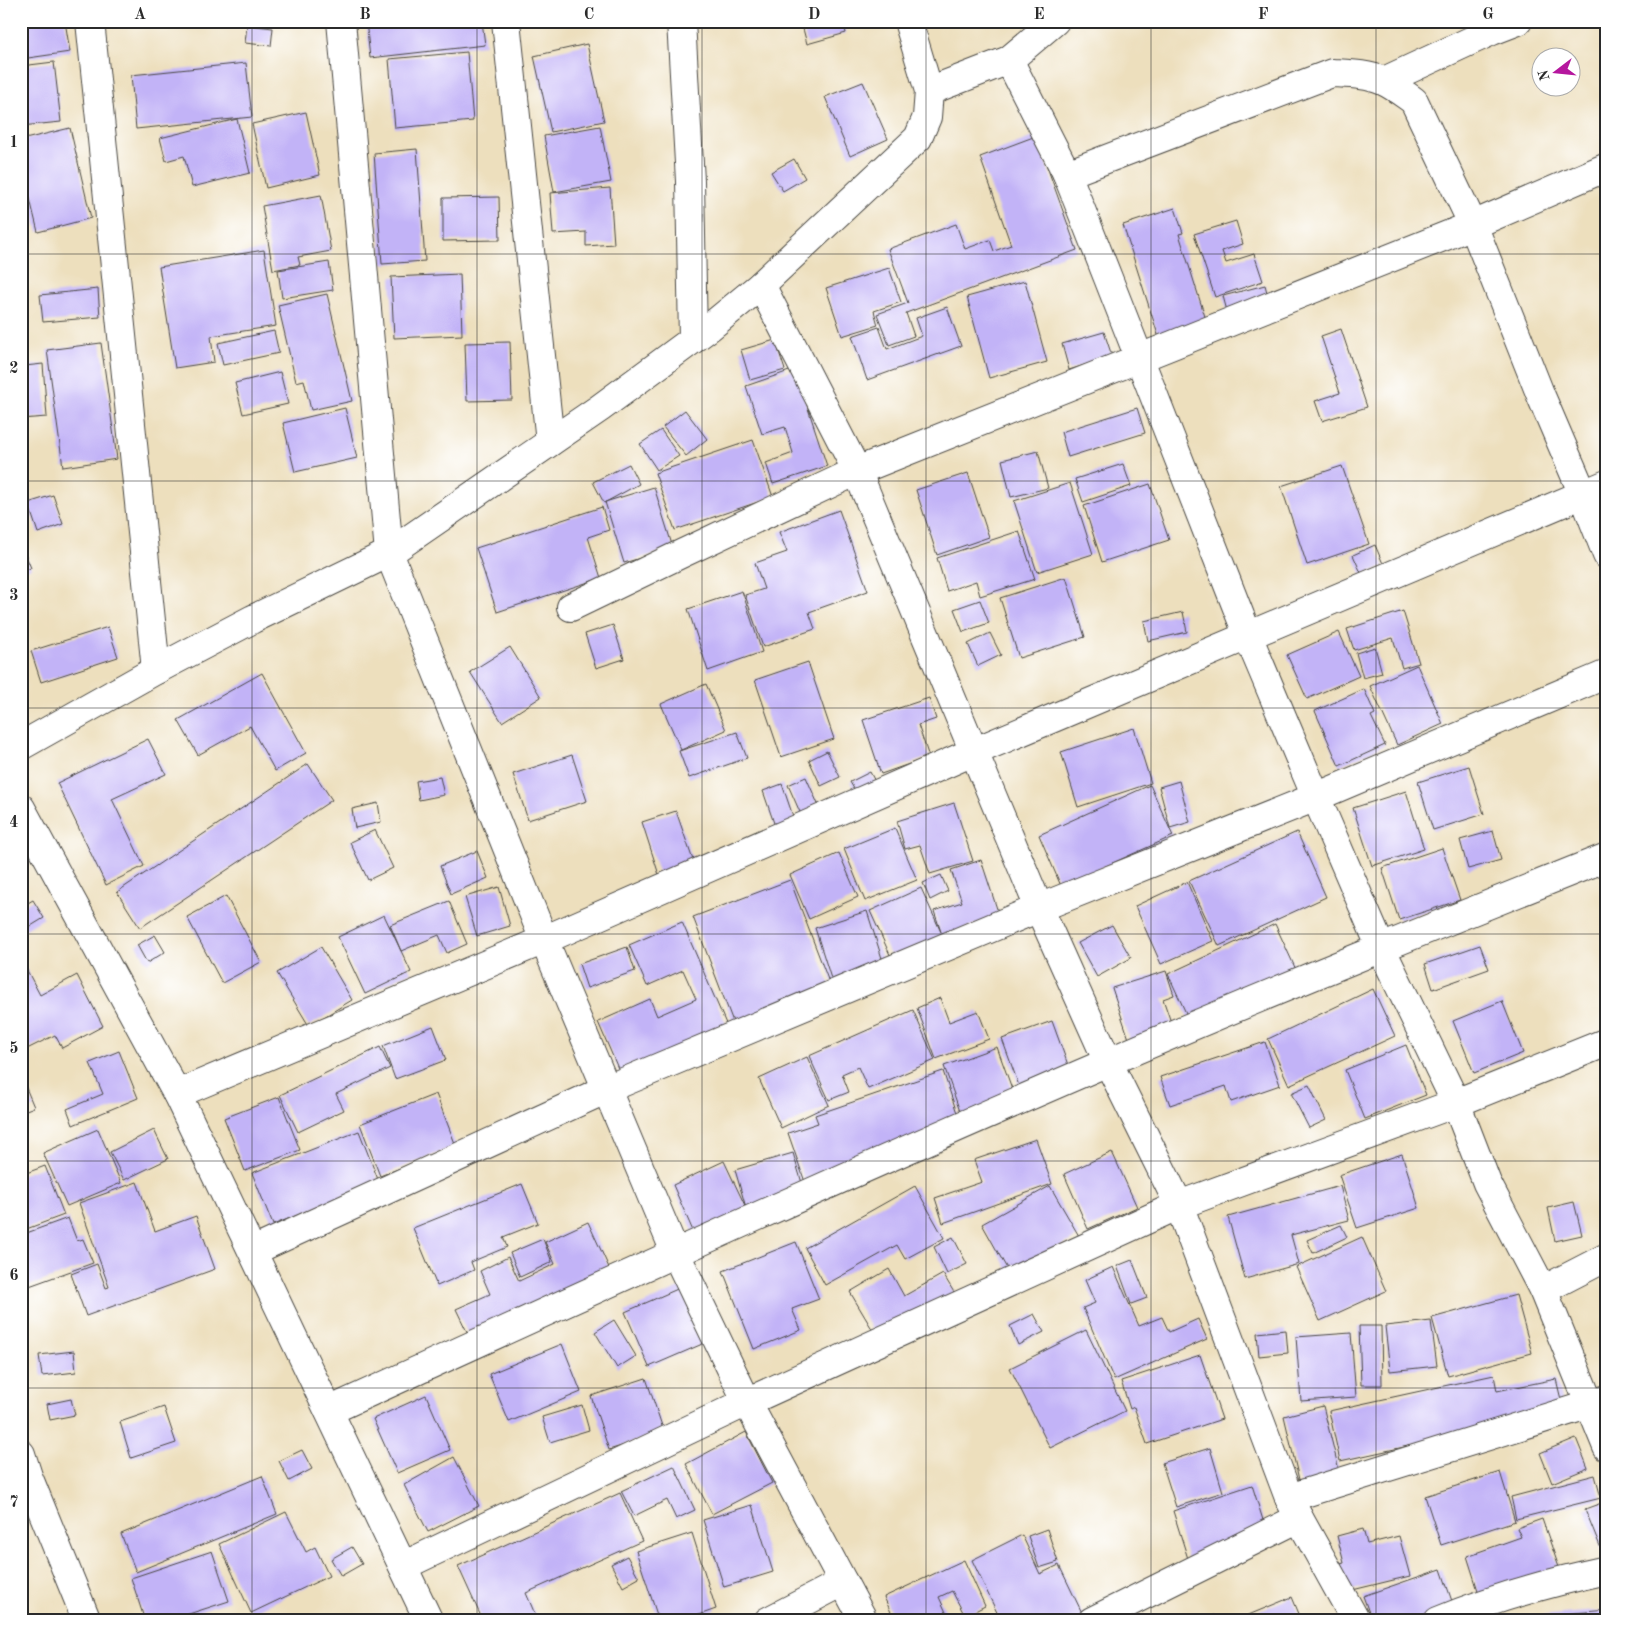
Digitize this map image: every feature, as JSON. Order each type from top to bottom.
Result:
[{"type":"street","points":[[90,21],[156,670]]},
{"type":"street","points":[[341,21],[389,553],[544,940],[675,1252],[747,1402],[864,1621]]},
{"type":"street","points":[[506,21],[550,442]]},
{"type":"street","points":[[681,21],[690,181],[693,339]]},
{"type":"street","points":[[21,746],[156,670],[253,619],[389,553],[600,408],[693,339],[761,285],[918,138],[927,117],[929,91],[908,21]]},
{"type":"street","points":[[929,91],[1009,60],[1055,21]]},
{"type":"street","points":[[1384,81],[1518,21]]},
{"type":"street","points":[[1009,60],[1067,174],[1248,636],[1381,948],[1456,1103],[1486,1183],[1599,1402],[1607,1446]]},
{"type":"street","points":[[1067,174],[1332,73],[1365,75],[1384,81],[1414,101],[1473,226],[1541,396],[1595,489],[1607,556]]},
{"type":"street","points":[[571,607],[857,471],[1473,226],[1607,167]]},
{"type":"street","points":[[761,285],[857,471],[1039,908],[1108,1062],[1179,1205],[1294,1508],[1356,1621]]},
{"type":"street","points":[[177,1094],[544,940],[973,752],[1595,489]]},
{"type":"street","points":[[253,1251],[608,1089],[1039,908],[1316,797],[1607,674]]},
{"type":"street","points":[[21,808],[177,1094],[429,1621]]},
{"type":"street","points":[[329,1411],[675,1252],[1108,1062],[1381,948],[1607,857]]},
{"type":"street","points":[[402,1566],[747,1402],[1179,1205],[1456,1103],[1607,1042]]},
{"type":"street","points":[[1542,1290],[1607,1257]]},
{"type":"street","points":[[1092,1621],[1294,1508],[1599,1402]]},
{"type":"street","points":[[23,1469],[87,1621]]},
{"type":"street","points":[[1438,1621],[1456,1613],[1562,1580],[1607,1570]]},
{"type":"street","points":[[768,1621],[843,1582]]},
{"type":"building","points":[[21,21],[65,21],[70,52],[21,59]]},
{"type":"building","points":[[366,21],[482,21],[485,45],[370,58]]},
{"type":"building","points":[[801,21],[843,21],[846,33],[807,44]]},
{"type":"building","points":[[247,25],[273,28],[271,46],[245,43]]},
{"type":"building","points":[[587,44],[604,121],[551,132],[534,56]]},
{"type":"building","points":[[467,52],[473,121],[395,128],[389,59]]},
{"type":"building","points":[[54,62],[61,122],[21,126],[21,66]]},
{"type":"building","points":[[246,63],[252,117],[136,129],[131,75]]},
{"type":"building","points":[[863,82],[888,139],[850,156],[825,97]]},
{"type":"building","points":[[306,112],[320,175],[266,188],[252,124]]},
{"type":"building","points":[[237,119],[250,173],[192,187],[184,156],[166,161],[160,138]]},
{"type":"building","points":[[600,126],[611,182],[554,192],[544,136]]},
{"type":"building","points":[[70,128],[91,218],[38,232],[21,162],[21,140]]},
{"type":"building","points":[[1036,136],[1077,250],[906,313],[914,336],[889,345],[877,314],[908,303],[888,249],[956,224],[965,249],[990,240],[994,251],[1011,245],[980,157]]},
{"type":"building","points":[[417,149],[425,261],[382,264],[374,153]]},
{"type":"building","points":[[794,159],[805,178],[783,191],[771,172]]},
{"type":"building","points":[[610,188],[614,244],[586,246],[586,232],[553,234],[550,193]]},
{"type":"building","points":[[321,195],[331,251],[298,257],[300,265],[273,270],[262,206]]},
{"type":"building","points":[[499,197],[500,240],[443,241],[443,198]]},
{"type":"building","points":[[1175,208],[1183,233],[1179,234],[1207,323],[1159,338],[1123,225]]},
{"type":"building","points":[[1236,221],[1243,244],[1222,251],[1226,263],[1254,254],[1263,281],[1215,297],[1194,234]]},
{"type":"building","points":[[264,250],[276,326],[211,336],[214,362],[175,368],[159,267]]},
{"type":"building","points":[[329,262],[333,290],[282,298],[278,270]]},
{"type":"building","points":[[889,268],[901,302],[874,311],[878,325],[842,336],[826,288]]},
{"type":"building","points":[[460,274],[462,335],[394,338],[391,277]]},
{"type":"building","points":[[1025,281],[1047,362],[989,378],[967,297]]},
{"type":"building","points":[[1265,285],[1269,300],[1227,311],[1223,296]]},
{"type":"building","points":[[98,289],[100,317],[43,322],[40,295]]},
{"type":"building","points":[[327,294],[352,401],[311,410],[304,380],[296,382],[278,305]]},
{"type":"building","points":[[947,307],[961,346],[867,380],[852,336],[879,327],[887,349],[922,336],[916,318]]},
{"type":"building","points":[[1341,329],[1367,407],[1322,421],[1315,401],[1340,393],[1321,336]]},
{"type":"building","points":[[274,331],[279,353],[223,365],[218,343]]},
{"type":"building","points":[[1104,332],[1112,356],[1069,370],[1062,344]]},
{"type":"building","points":[[23,340],[25,366],[43,364],[47,417],[21,419],[21,341]]},
{"type":"building","points":[[775,340],[785,370],[750,380],[741,350]]},
{"type":"building","points":[[510,342],[512,400],[467,401],[465,343]]},
{"type":"building","points":[[101,343],[117,459],[63,467],[47,350]]},
{"type":"building","points":[[795,369],[827,466],[773,484],[766,463],[793,453],[785,427],[762,434],[746,386]]},
{"type":"building","points":[[280,372],[288,404],[243,414],[235,383]]},
{"type":"building","points":[[345,408],[357,458],[295,472],[283,423]]},
{"type":"building","points":[[1137,408],[1145,433],[1068,457],[1061,432]]},
{"type":"building","points":[[685,410],[707,439],[686,456],[663,427]]},
{"type":"building","points":[[661,430],[679,456],[657,470],[640,444]]},
{"type":"building","points":[[753,440],[773,497],[675,530],[655,473]]},
{"type":"building","points":[[1038,451],[1048,488],[1011,497],[1002,460]]},
{"type":"building","points":[[629,464],[639,484],[604,503],[593,482]]},
{"type":"building","points":[[1123,464],[1131,486],[1083,502],[1075,479]]},
{"type":"building","points":[[1342,466],[1369,544],[1307,565],[1281,486]]},
{"type":"building","points":[[968,473],[989,537],[937,555],[916,490]]},
{"type":"building","points":[[1070,483],[1093,554],[1037,572],[1014,501]]},
{"type":"building","points":[[1150,484],[1169,540],[1102,562],[1084,506]]},
{"type":"building","points":[[654,487],[673,548],[624,563],[605,502]]},
{"type":"building","points":[[53,495],[63,524],[38,533],[28,503]]},
{"type":"building","points":[[602,507],[609,530],[588,537],[601,578],[497,612],[476,548]]},
{"type":"building","points":[[839,510],[868,591],[809,612],[815,629],[763,647],[745,595],[764,589],[755,563],[787,552],[779,532]]},
{"type":"building","points":[[1019,531],[1035,579],[980,596],[976,581],[947,591],[937,558]]},
{"type":"building","points":[[21,544],[31,568],[21,572]]},
{"type":"building","points":[[1375,545],[1384,566],[1362,575],[1353,555]]},
{"type":"building","points":[[1066,577],[1085,637],[1019,658],[1000,598]]},
{"type":"building","points":[[742,591],[762,652],[708,671],[688,609]]},
{"type":"building","points":[[980,600],[989,623],[963,632],[954,609]]},
{"type":"building","points":[[1403,611],[1419,663],[1402,668],[1393,638],[1354,650],[1347,629]]},
{"type":"building","points":[[1183,612],[1187,632],[1148,641],[1144,621]]},
{"type":"building","points":[[613,625],[624,659],[596,668],[585,634]]},
{"type":"building","points":[[108,627],[118,657],[41,682],[31,651]]},
{"type":"building","points":[[1339,632],[1359,676],[1307,699],[1287,655]]},
{"type":"building","points":[[990,633],[1001,655],[978,666],[968,644]]},
{"type":"building","points":[[510,647],[541,697],[502,722],[470,672]]},
{"type":"building","points":[[1375,647],[1382,673],[1363,678],[1356,653]]},
{"type":"building","points":[[808,662],[834,739],[781,757],[755,680]]},
{"type":"building","points":[[1417,665],[1443,724],[1397,745],[1370,686]]},
{"type":"building","points":[[262,673],[306,753],[275,771],[250,726],[198,755],[178,720]]},
{"type":"building","points":[[706,684],[726,730],[681,750],[661,704]]},
{"type":"building","points":[[1364,689],[1375,714],[1371,716],[1385,745],[1339,766],[1315,711]]},
{"type":"building","points":[[929,698],[936,719],[918,725],[929,757],[881,774],[863,720]]},
{"type":"building","points":[[1134,728],[1151,783],[1078,807],[1061,752]]},
{"type":"building","points":[[737,732],[747,758],[689,778],[679,751]]},
{"type":"building","points":[[148,739],[166,774],[112,799],[144,866],[106,885],[57,783]]},
{"type":"building","points":[[827,751],[840,777],[821,786],[809,760]]},
{"type":"building","points":[[572,755],[587,801],[528,820],[513,774]]},
{"type":"building","points":[[308,764],[332,800],[140,928],[117,892]]},
{"type":"building","points":[[1469,766],[1484,814],[1433,830],[1418,782]]},
{"type":"building","points":[[870,772],[879,789],[860,799],[850,782]]},
{"type":"building","points":[[440,777],[444,795],[419,800],[416,781]]},
{"type":"building","points":[[806,777],[821,811],[803,819],[788,785]]},
{"type":"building","points":[[1179,781],[1190,822],[1170,828],[1159,787]]},
{"type":"building","points":[[782,784],[796,825],[777,832],[763,791]]},
{"type":"building","points":[[1150,785],[1173,836],[1061,886],[1039,835]]},
{"type":"building","points":[[1406,791],[1424,849],[1372,866],[1353,808]]},
{"type":"building","points":[[378,803],[381,822],[355,828],[352,809]]},
{"type":"building","points":[[954,803],[973,861],[930,874],[920,845],[905,849],[897,821]]},
{"type":"building","points":[[676,811],[695,866],[660,878],[642,822]]},
{"type":"building","points":[[895,828],[917,880],[865,901],[844,849]]},
{"type":"building","points":[[375,830],[393,868],[368,880],[350,842]]},
{"type":"building","points":[[1493,831],[1501,860],[1468,869],[1460,840]]},
{"type":"building","points":[[1297,832],[1326,897],[1219,946],[1189,881]]},
{"type":"building","points":[[1442,848],[1460,900],[1399,920],[1382,868]]},
{"type":"building","points":[[477,851],[488,878],[451,894],[440,866]]},
{"type":"building","points":[[839,853],[858,897],[809,919],[790,875]]},
{"type":"building","points":[[981,860],[999,915],[891,957],[870,911],[921,888],[941,932],[934,911],[962,902],[951,870]]},
{"type":"building","points":[[941,875],[948,891],[930,900],[923,883]]},
{"type":"building","points":[[790,880],[832,990],[735,1027],[693,917]]},
{"type":"building","points":[[1187,882],[1213,941],[1161,964],[1135,906]]},
{"type":"building","points":[[499,887],[510,926],[477,936],[465,897]]},
{"type":"building","points":[[226,896],[261,962],[222,983],[187,917]]},
{"type":"building","points":[[33,900],[44,918],[21,932],[21,907]]},
{"type":"building","points":[[449,901],[467,944],[447,953],[439,935],[401,951],[390,925]]},
{"type":"building","points":[[867,911],[885,968],[833,985],[815,928]]},
{"type":"building","points":[[384,915],[411,972],[365,994],[338,937]]},
{"type":"building","points":[[682,922],[730,1033],[623,1080],[598,1022],[650,999],[657,1016],[696,999],[683,970],[647,986],[629,945]]},
{"type":"building","points":[[1275,924],[1298,974],[1191,1024],[1168,974]]},
{"type":"building","points":[[1112,925],[1131,958],[1097,977],[1078,943]]},
{"type":"building","points":[[155,935],[165,952],[147,963],[137,945]]},
{"type":"building","points":[[1480,945],[1489,969],[1433,989],[1425,964]]},
{"type":"building","points":[[321,947],[352,1000],[309,1026],[277,973]]},
{"type":"building","points":[[627,947],[635,971],[587,988],[579,964]]},
{"type":"building","points":[[21,959],[40,995],[77,975],[103,1026],[62,1048],[55,1035],[21,1052]]},
{"type":"building","points":[[1166,971],[1174,995],[1163,999],[1174,1031],[1131,1045],[1112,988]]},
{"type":"building","points":[[1373,989],[1395,1036],[1289,1085],[1268,1039]]},
{"type":"building","points":[[940,998],[949,1022],[978,1011],[989,1039],[936,1059],[917,1008]]},
{"type":"building","points":[[1502,1001],[1523,1053],[1474,1073],[1453,1021]]},
{"type":"building","points":[[913,1010],[935,1060],[868,1089],[858,1067],[842,1074],[849,1092],[829,1100],[809,1056]]},
{"type":"building","points":[[1052,1021],[1072,1076],[1022,1094],[1002,1039]]},
{"type":"building","points":[[433,1026],[446,1060],[395,1079],[383,1046]]},
{"type":"building","points":[[1265,1042],[1280,1085],[1231,1102],[1226,1086],[1170,1105],[1160,1077]]},
{"type":"building","points":[[1406,1045],[1426,1095],[1365,1119],[1345,1070]]},
{"type":"building","points":[[380,1047],[390,1068],[336,1094],[344,1110],[298,1132],[280,1095]]},
{"type":"building","points":[[997,1047],[1016,1100],[963,1120],[944,1066]]},
{"type":"building","points":[[119,1051],[138,1098],[73,1125],[67,1109],[103,1094],[90,1063]]},
{"type":"building","points":[[807,1057],[829,1105],[781,1128],[759,1079]]},
{"type":"building","points":[[943,1071],[962,1128],[805,1182],[788,1133],[818,1123],[815,1115]]},
{"type":"building","points":[[21,1076],[34,1107],[21,1112]]},
{"type":"building","points":[[1309,1085],[1326,1120],[1309,1128],[1291,1093]]},
{"type":"building","points":[[436,1094],[456,1146],[380,1176],[360,1124]]},
{"type":"building","points":[[279,1097],[300,1150],[245,1171],[224,1118]]},
{"type":"building","points":[[98,1129],[121,1183],[67,1206],[43,1153]]},
{"type":"building","points":[[154,1130],[168,1159],[124,1180],[110,1152]]},
{"type":"building","points":[[359,1131],[379,1182],[273,1225],[252,1173]]},
{"type":"building","points":[[1036,1139],[1052,1184],[943,1223],[935,1198],[982,1182],[974,1160]]},
{"type":"building","points":[[1112,1152],[1137,1207],[1088,1229],[1064,1174]]},
{"type":"building","points":[[793,1153],[805,1193],[747,1211],[735,1170]]},
{"type":"building","points":[[1402,1154],[1419,1208],[1357,1228],[1339,1175]]},
{"type":"building","points":[[724,1161],[749,1214],[696,1238],[673,1185]]},
{"type":"building","points":[[45,1166],[64,1215],[21,1231],[21,1175]]},
{"type":"building","points":[[137,1182],[155,1231],[196,1216],[215,1269],[86,1316],[71,1274],[97,1264],[106,1288],[109,1287],[79,1203]]},
{"type":"building","points":[[522,1184],[538,1223],[503,1237],[507,1247],[471,1262],[474,1270],[437,1286],[413,1228]]},
{"type":"building","points":[[915,1186],[944,1238],[905,1259],[897,1245],[825,1285],[805,1248]]},
{"type":"building","points":[[1050,1186],[1079,1236],[1010,1274],[982,1224]]},
{"type":"building","points":[[1340,1186],[1349,1220],[1291,1235],[1299,1264],[1245,1279],[1228,1217]]},
{"type":"building","points":[[1574,1202],[1582,1235],[1555,1241],[1548,1208]]},
{"type":"building","points":[[68,1218],[77,1241],[83,1239],[93,1263],[21,1289],[21,1235]]},
{"type":"building","points":[[588,1222],[611,1272],[470,1338],[456,1309],[490,1294],[480,1271],[508,1257],[519,1281],[555,1264],[545,1242]]},
{"type":"building","points":[[1341,1225],[1347,1237],[1313,1253],[1307,1240]]},
{"type":"building","points":[[953,1237],[967,1264],[947,1274],[934,1247]]},
{"type":"building","points":[[1362,1237],[1386,1291],[1320,1321],[1296,1267]]},
{"type":"building","points":[[543,1239],[552,1262],[520,1277],[510,1253]]},
{"type":"building","points":[[796,1242],[819,1299],[792,1309],[801,1330],[754,1349],[723,1271]]},
{"type":"building","points":[[1132,1260],[1147,1298],[1131,1304],[1117,1266]]},
{"type":"building","points":[[1113,1267],[1139,1326],[1162,1317],[1169,1332],[1198,1319],[1207,1339],[1114,1380],[1083,1308],[1095,1303],[1085,1280]]},
{"type":"building","points":[[889,1269],[904,1296],[943,1274],[955,1294],[878,1339],[850,1292]]},
{"type":"building","points":[[682,1287],[707,1342],[649,1367],[625,1312]]},
{"type":"building","points":[[1516,1295],[1532,1353],[1448,1376],[1432,1318]]},
{"type":"building","points":[[1034,1314],[1044,1332],[1018,1345],[1010,1326]]},
{"type":"building","points":[[614,1320],[636,1356],[617,1368],[595,1332]]},
{"type":"building","points":[[1431,1321],[1437,1366],[1390,1371],[1385,1326]]},
{"type":"building","points":[[1359,1326],[1381,1326],[1382,1385],[1361,1385]]},
{"type":"building","points":[[1086,1330],[1125,1411],[1050,1448],[1010,1368]]},
{"type":"building","points":[[1286,1330],[1288,1353],[1259,1356],[1257,1333]]},
{"type":"building","points":[[1351,1333],[1356,1397],[1301,1401],[1296,1337]]},
{"type":"building","points":[[562,1344],[581,1392],[509,1422],[489,1374]]},
{"type":"building","points":[[74,1351],[76,1372],[42,1376],[39,1355]]},
{"type":"building","points":[[1200,1355],[1222,1419],[1147,1444],[1134,1407],[1130,1409],[1121,1381]]},
{"type":"building","points":[[1494,1375],[1497,1391],[1556,1379],[1564,1412],[1340,1461],[1329,1411]]},
{"type":"building","points":[[646,1378],[664,1432],[609,1450],[591,1396]]},
{"type":"building","points":[[426,1395],[450,1450],[397,1473],[373,1419]]},
{"type":"building","points":[[71,1399],[75,1415],[50,1420],[47,1404]]},
{"type":"building","points":[[582,1405],[589,1430],[550,1442],[542,1417]]},
{"type":"building","points":[[1323,1406],[1341,1478],[1301,1488],[1284,1416]]},
{"type":"building","points":[[164,1407],[176,1443],[131,1458],[120,1422]]},
{"type":"building","points":[[746,1432],[772,1483],[712,1514],[686,1464]]},
{"type":"building","points":[[1576,1438],[1588,1468],[1552,1483],[1540,1453]]},
{"type":"building","points":[[1210,1448],[1223,1492],[1176,1507],[1162,1463]]},
{"type":"building","points":[[302,1450],[312,1469],[289,1481],[279,1461]]},
{"type":"building","points":[[454,1457],[479,1506],[428,1532],[404,1485]]},
{"type":"building","points":[[674,1466],[695,1510],[676,1519],[667,1500],[634,1516],[621,1491]]},
{"type":"building","points":[[1500,1472],[1515,1521],[1441,1545],[1425,1496]]},
{"type":"building","points":[[1595,1475],[1601,1498],[1516,1519],[1511,1497]]},
{"type":"building","points":[[262,1476],[277,1514],[136,1572],[121,1534]]},
{"type":"building","points":[[1252,1485],[1268,1536],[1189,1562],[1173,1511]]},
{"type":"building","points":[[620,1493],[642,1541],[526,1593],[538,1621],[483,1621],[458,1566]]},
{"type":"building","points":[[1607,1501],[1607,1555],[1604,1556],[1585,1509]]},
{"type":"building","points":[[752,1505],[773,1572],[724,1587],[703,1520]]},
{"type":"building","points":[[286,1512],[306,1552],[315,1547],[329,1576],[251,1613],[219,1544]]},
{"type":"building","points":[[1542,1519],[1561,1573],[1481,1600],[1467,1556],[1521,1537],[1517,1528]]},
{"type":"building","points":[[1047,1529],[1058,1562],[1039,1568],[1028,1536]]},
{"type":"building","points":[[1363,1529],[1367,1544],[1399,1536],[1410,1576],[1336,1594],[1329,1567],[1344,1563],[1337,1536]]},
{"type":"building","points":[[692,1533],[716,1609],[682,1621],[659,1621],[636,1551]]},
{"type":"building","points":[[1022,1535],[1040,1574],[1059,1565],[1085,1619],[1082,1621],[1001,1621],[972,1560]]},
{"type":"building","points":[[352,1547],[362,1564],[341,1576],[331,1559]]},
{"type":"building","points":[[212,1551],[229,1601],[167,1621],[145,1621],[131,1578]]},
{"type":"building","points":[[627,1556],[639,1578],[623,1587],[611,1564]]},
{"type":"building","points":[[964,1560],[985,1606],[965,1616],[952,1591],[939,1597],[950,1621],[895,1621],[884,1597]]},
{"type":"building","points":[[1441,1569],[1456,1613],[1434,1621],[1372,1621],[1363,1596]]},
{"type":"building","points":[[1292,1597],[1302,1621],[1234,1621]]},
{"type":"building","points":[[1607,1610],[1607,1621],[1541,1621],[1541,1616]]},
{"type":"building","points":[[994,1615],[996,1621],[979,1621],[979,1620]]},
{"type":"building","points":[[1214,1615],[1216,1621],[1199,1621],[1199,1620]]}]
